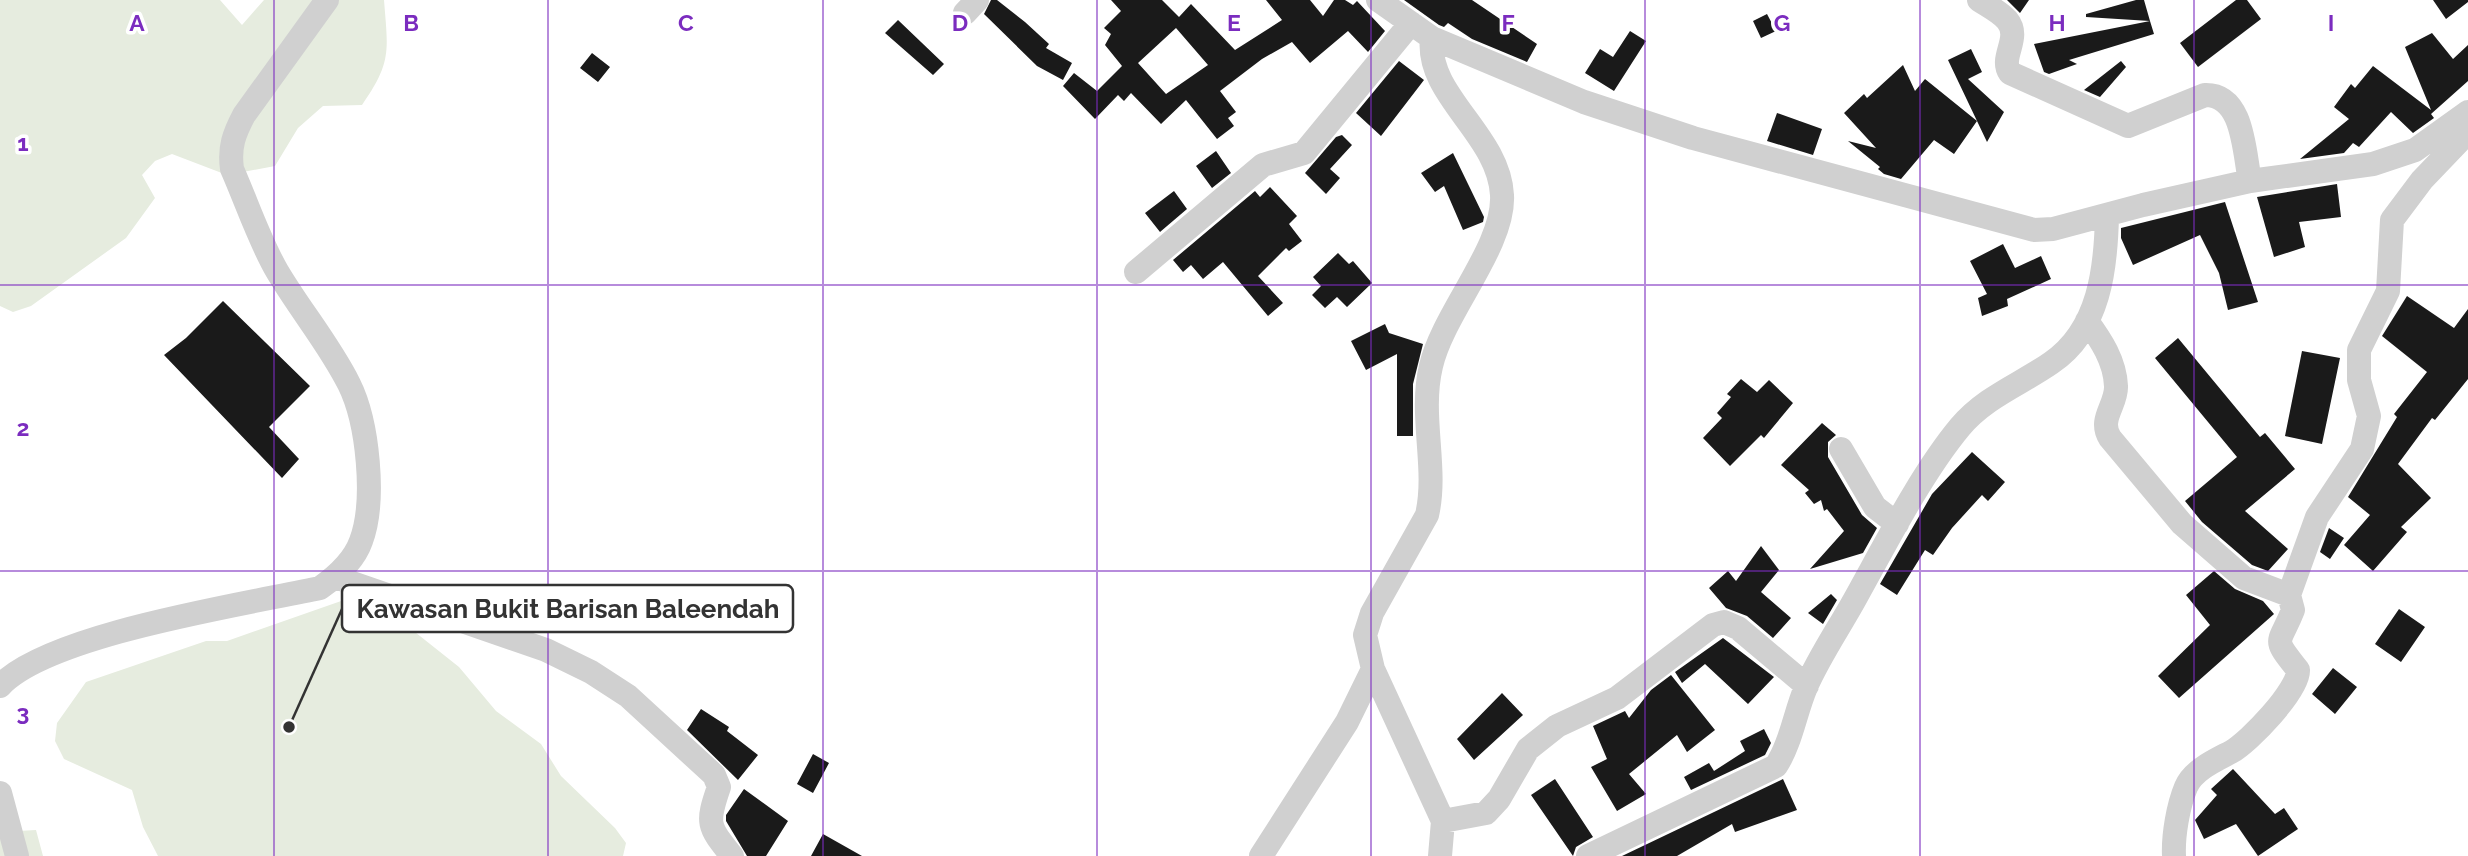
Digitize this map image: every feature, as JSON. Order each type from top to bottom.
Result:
[{"type":"street","points":[[0,686],[13,671],[116,632],[320,588],[335,577],[361,542],[368,519],[365,443],[358,408],[350,385],[276,270],[232,169],[229,152],[244,115],[327,0]]},
{"type":"street","points":[[1378,0],[1432,38],[1584,102],[1693,138],[1860,181],[2021,229],[2053,229],[2250,181],[2391,159],[2415,150],[2468,112]]},
{"type":"street","points":[[1979,0],[2005,18],[2011,27],[2013,38],[2007,62],[2010,73],[2119,124],[2140,122],[2205,94],[2217,94],[2228,104],[2238,121],[2250,181]]},
{"type":"street","points":[[1136,272],[1263,164],[1304,153],[1411,23]]},
{"type":"street","points":[[1432,38],[1431,55],[1438,76],[1487,147],[1497,169],[1503,196],[1497,228],[1442,331],[1431,366],[1426,432],[1431,498],[1416,535],[1372,613],[1365,635],[1373,669],[1443,821],[1440,856]]},
{"type":"street","points":[[2174,856],[2174,839],[2186,785],[2214,759],[2236,748],[2274,712],[2295,686],[2298,670],[2280,648],[2278,638],[2293,610],[2289,595],[2317,517],[2362,449],[2370,416],[2359,380],[2359,350],[2388,291],[2392,220],[2422,180],[2468,132]]},
{"type":"street","points":[[1588,856],[1776,766],[1807,686],[1897,524],[1961,425],[2002,392],[2053,362],[2071,344],[2087,321],[2103,278],[2107,215]]},
{"type":"street","points":[[2087,321],[2102,342],[2116,386],[2106,421],[2105,430],[2110,438],[2193,533],[2244,578],[2289,595]]},
{"type":"street","points":[[1842,449],[1875,508],[1897,524]]},
{"type":"street","points":[[335,577],[546,650],[591,672],[628,696],[714,775],[719,787],[708,817],[710,827],[732,856]]},
{"type":"street","points":[[1443,821],[1486,813],[1499,799],[1528,749],[1557,726],[1628,690],[1713,625],[1724,622],[1738,628],[1807,686]]},
{"type":"street","points":[[1261,856],[1347,722],[1373,669]]},
{"type":"street","points":[[0,793],[17,856]]},
{"type":"shaded area","points":[[0,0],[220,0],[242,25],[264,0],[384,0],[386,56],[379,78],[362,105],[323,106],[298,128],[275,166],[227,175],[172,154],[155,161],[142,175],[155,198],[126,238],[31,306],[13,312],[0,306]]},
{"type":"shaded area","points":[[344,600],[396,617],[459,667],[496,711],[541,744],[561,776],[615,828],[626,843],[623,856],[158,856],[143,827],[132,790],[64,759],[55,741],[57,723],[86,682],[206,641],[227,641]]},
{"type":"shaded area","points":[[36,830],[43,856],[0,856],[0,832]]},
{"type":"building","points":[[991,0],[997,0],[1025,22],[1049,44],[1046,48],[1072,63],[1063,80],[1037,66],[984,14]]},
{"type":"building","points":[[1111,0],[1162,0],[1179,17],[1191,4],[1235,50],[1282,20],[1266,0],[1310,0],[1323,16],[1334,0],[1345,0],[1353,5],[1357,1],[1385,31],[1368,52],[1348,31],[1310,63],[1292,42],[1262,59],[1220,91],[1236,112],[1228,118],[1234,126],[1217,139],[1186,100],[1161,124],[1131,93],[1124,101],[1118,95],[1095,119],[1063,86],[1074,73],[1097,91],[1122,66],[1105,45],[1111,34],[1104,28],[1121,11]],"holes":[[[1176,28],[1208,65],[1166,94],[1138,63]]]},
{"type":"building","points":[[1404,0],[1472,0],[1537,44],[1527,62],[1472,39],[1448,23],[1444,27],[1439,25]]},
{"type":"building","points":[[2007,0],[2029,0],[2020,13]]},
{"type":"building","points":[[2144,0],[2150,21],[2086,17],[2086,14]]},
{"type":"building","points":[[2236,0],[2247,0],[2261,19],[2198,67],[2180,43]]},
{"type":"building","points":[[2433,0],[2468,0],[2468,2],[2446,19]]},
{"type":"building","points":[[1767,14],[1776,31],[1761,38],[1753,21]]},
{"type":"building","points":[[898,20],[944,64],[933,75],[885,33]]},
{"type":"building","points":[[2150,21],[2154,34],[2069,60],[2077,64],[2049,74],[2044,72],[2034,44]]},
{"type":"building","points":[[1630,31],[1646,41],[1614,91],[1585,73],[1600,49],[1613,57]]},
{"type":"building","points":[[2432,33],[2453,59],[2468,45],[2468,81],[2431,114],[2434,118],[2413,133],[2391,112],[2359,147],[2353,143],[2344,153],[2300,159],[2349,119],[2334,107],[2351,84],[2355,88],[2373,66],[2431,110],[2405,47]]},
{"type":"building","points":[[1971,49],[1982,72],[1968,79],[2004,112],[1987,142],[1948,60]]},
{"type":"building","points":[[592,53],[610,67],[598,82],[580,68]]},
{"type":"building","points":[[1399,61],[1424,80],[1381,136],[1356,113]]},
{"type":"building","points":[[2121,61],[2126,67],[2100,97],[2084,90]]},
{"type":"building","points":[[1903,65],[1915,91],[1925,79],[1977,121],[1954,154],[1934,140],[1901,179],[1884,174],[1878,169],[1880,167],[1848,141],[1876,148],[1844,113],[1864,94],[1867,98]]},
{"type":"building","points":[[1777,113],[1822,129],[1813,155],[1767,141]]},
{"type":"building","points":[[1342,135],[1352,145],[1330,169],[1340,178],[1326,194],[1305,173],[1336,137]]},
{"type":"building","points":[[1216,151],[1231,173],[1212,188],[1196,166]]},
{"type":"building","points":[[1453,153],[1484,217],[1483,222],[1463,230],[1444,186],[1435,192],[1421,173]]},
{"type":"building","points":[[2337,184],[2341,217],[2299,222],[2305,247],[2274,257],[2257,197]]},
{"type":"building","points":[[1270,187],[1297,216],[1289,224],[1302,241],[1289,251],[1286,248],[1258,276],[1283,303],[1268,316],[1223,262],[1203,279],[1191,265],[1183,272],[1173,260],[1255,191],[1260,197]]},
{"type":"building","points":[[1174,191],[1187,209],[1160,232],[1145,213]]},
{"type":"building","points":[[2225,202],[2258,302],[2228,310],[2219,273],[2200,235],[2133,265],[2121,238],[2121,228]]},
{"type":"building","points":[[2003,244],[2015,268],[2041,256],[2051,279],[2007,299],[2008,306],[1982,316],[1978,298],[1987,294],[1970,261]]},
{"type":"building","points":[[1338,253],[1349,264],[1353,261],[1372,283],[1347,307],[1337,297],[1325,308],[1312,295],[1321,286],[1313,277]]},
{"type":"building","points":[[2407,296],[2454,328],[2468,309],[2468,379],[2435,420],[2432,418],[2398,464],[2431,498],[2401,527],[2407,532],[2373,571],[2344,545],[2370,515],[2348,497],[2397,417],[2394,414],[2427,372],[2382,336]]},
{"type":"building","points":[[223,301],[310,386],[269,427],[299,459],[282,478],[164,355],[186,338]]},
{"type":"building","points":[[1385,324],[1389,333],[1423,344],[1413,384],[1413,436],[1397,436],[1397,354],[1366,370],[1351,341]]},
{"type":"building","points":[[2178,338],[2260,437],[2265,433],[2295,469],[2245,511],[2288,549],[2268,571],[2252,565],[2202,522],[2185,501],[2237,457],[2155,358]]},
{"type":"building","points":[[2302,351],[2340,358],[2322,444],[2285,436]]},
{"type":"building","points":[[1741,379],[1757,392],[1769,380],[1793,403],[1764,438],[1761,435],[1730,466],[1703,438],[1722,418],[1717,413],[1731,397],[1727,394]]},
{"type":"building","points":[[1822,423],[1836,435],[1828,442],[1828,457],[1862,515],[1877,528],[1863,553],[1810,569],[1844,531],[1827,509],[1824,511],[1821,500],[1814,504],[1805,493],[1809,490],[1781,465]]},
{"type":"building","points":[[1972,452],[2005,482],[1988,501],[1982,495],[1952,528],[1933,555],[1925,550],[1897,595],[1880,584],[1932,494]]},
{"type":"building","points":[[2329,528],[2344,538],[2330,559],[2320,552]]},
{"type":"building","points":[[1761,546],[1779,570],[1761,592],[1791,618],[1773,638],[1747,616],[1726,608],[1709,588],[1728,571],[1736,581]]},
{"type":"building","points":[[2214,571],[2235,589],[2263,601],[2274,614],[2179,698],[2158,676],[2210,625],[2186,595]]},
{"type":"building","points":[[1831,594],[1837,600],[1823,624],[1808,613]]},
{"type":"building","points":[[2399,609],[2425,627],[2401,662],[2375,644]]},
{"type":"building","points":[[1723,638],[1774,677],[1748,704],[1705,664],[1682,683],[1675,672]]},
{"type":"building","points":[[2333,668],[2357,687],[2335,714],[2312,694]]},
{"type":"building","points":[[1671,675],[1715,730],[1687,752],[1677,735],[1629,774],[1646,794],[1617,811],[1591,767],[1607,759],[1593,726],[1625,711],[1629,718],[1651,690]]},
{"type":"building","points":[[1502,693],[1523,715],[1474,760],[1457,739]]},
{"type":"building","points":[[701,709],[729,727],[727,731],[758,755],[738,780],[687,730]]},
{"type":"building","points":[[1764,729],[1771,743],[1765,755],[1691,790],[1684,777],[1709,763],[1714,771],[1745,751],[1740,741]]},
{"type":"building","points":[[813,754],[829,763],[813,793],[797,784]]},
{"type":"building","points":[[2233,769],[2275,814],[2284,808],[2298,829],[2258,856],[2236,824],[2204,839],[2195,820],[2217,795],[2211,789]]},
{"type":"building","points":[[1555,779],[1593,837],[1576,847],[1573,856],[1531,795]]},
{"type":"building","points":[[1783,779],[1797,810],[1735,832],[1732,824],[1677,856],[1622,856]]},
{"type":"building","points":[[744,789],[788,821],[766,856],[747,856],[726,821],[726,815]]},
{"type":"building","points":[[823,834],[862,856],[811,856]]},
{"type":"place","name":"Kawasan Bukit Barisan Baleendah","points":[[289,727]]}]
